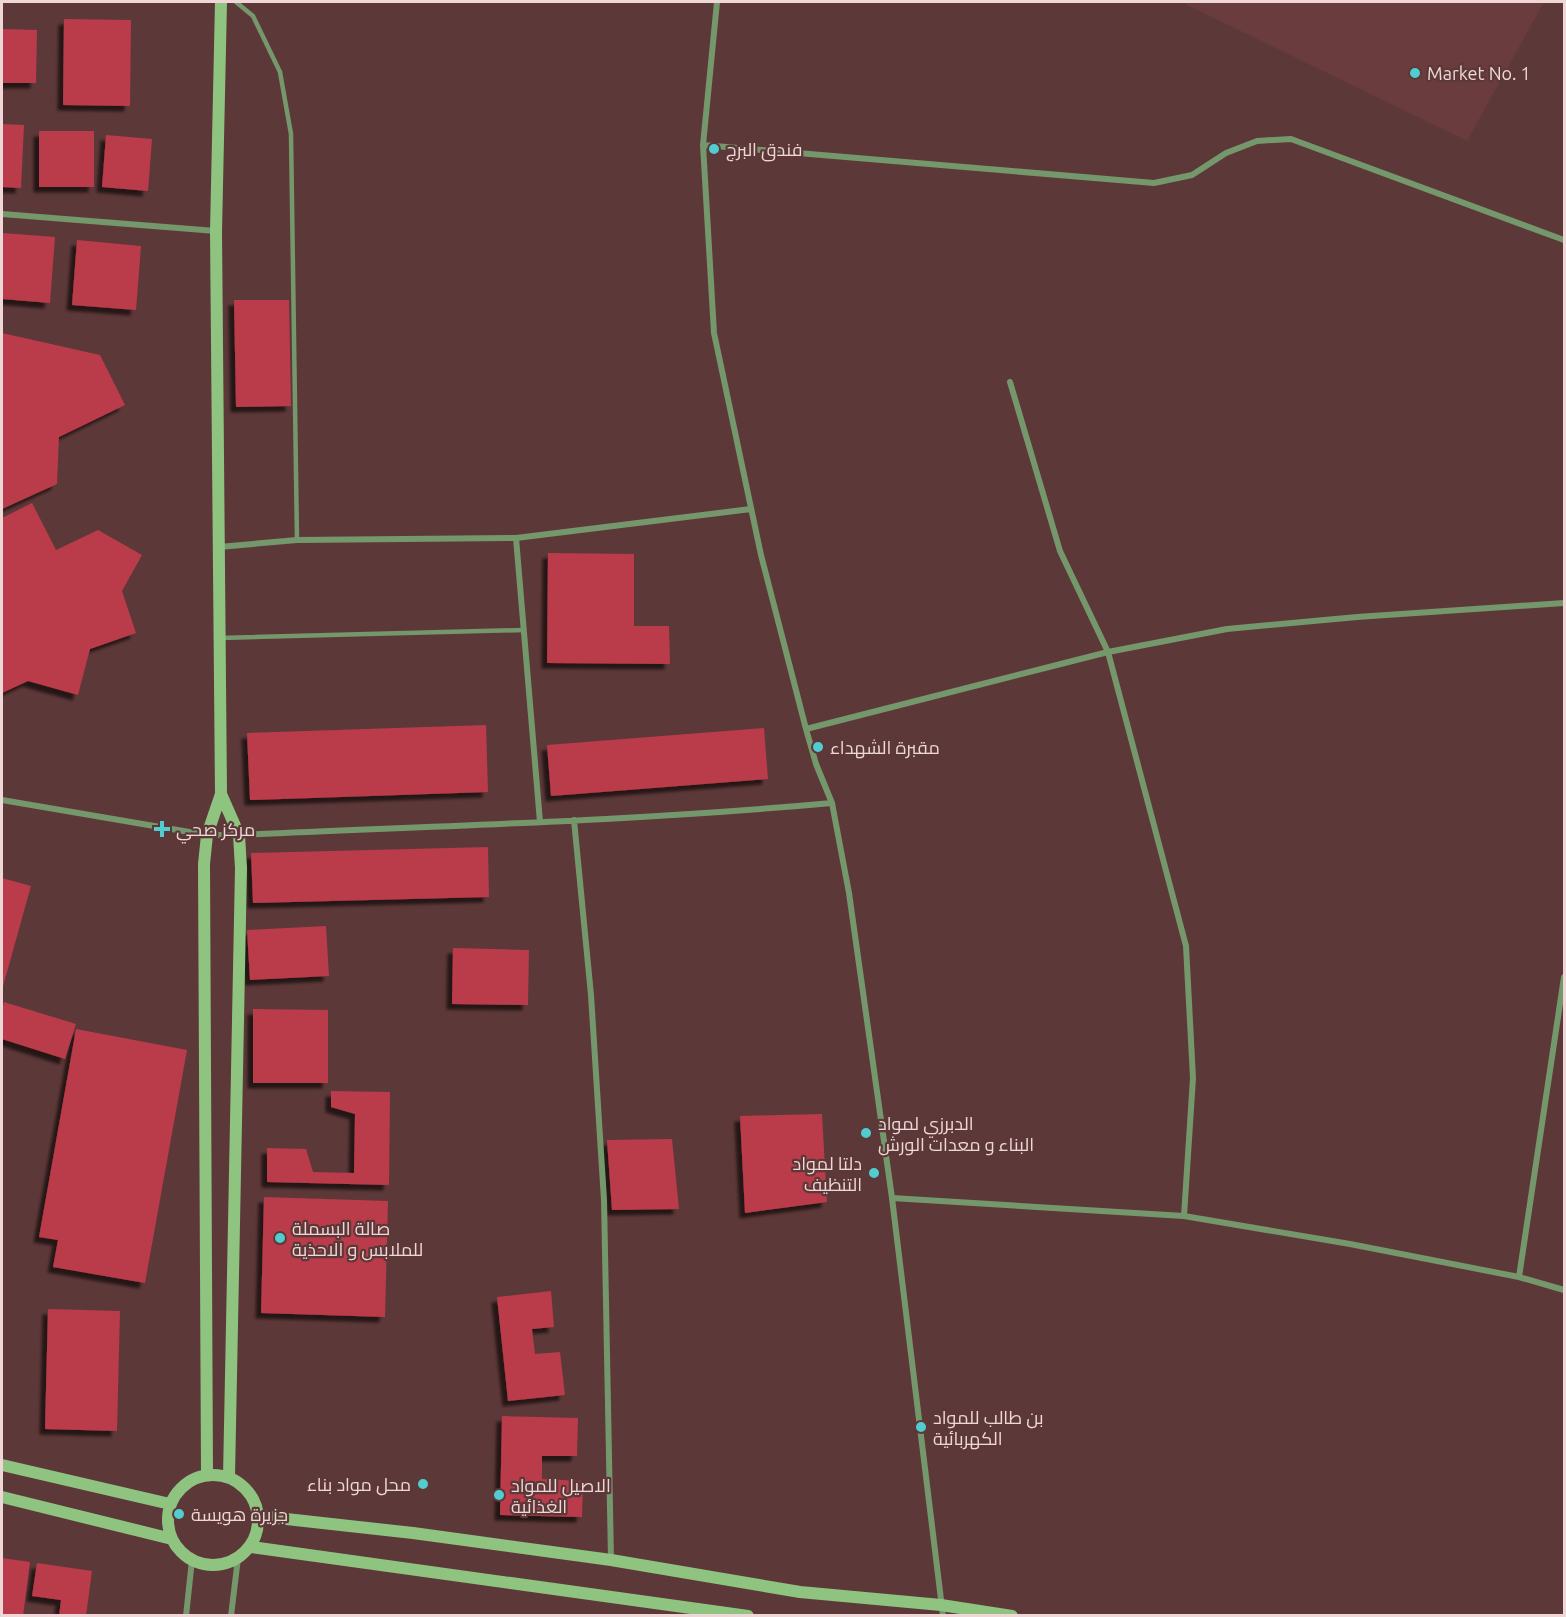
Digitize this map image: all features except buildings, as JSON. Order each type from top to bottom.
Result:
[{"type":"main road","points":[[207,1474],[203,961],[204,864],[207,835],[221,794],[216,231],[221,2]]},
{"type":"main road","points":[[221,794],[239,835],[241,868],[229,1477]]},
{"type":"main road","points":[[2,1465],[171,1504]]},
{"type":"main road","points":[[207,1474],[229,1477],[242,1484],[252,1495],[259,1515],[259,1527],[251,1546],[238,1558],[224,1564],[207,1565],[192,1560],[180,1551],[172,1539],[168,1522],[171,1504],[179,1490],[191,1480],[207,1474]]},
{"type":"main road","points":[[2,1497],[172,1539]]},
{"type":"main road","points":[[259,1515],[611,1560],[800,1592],[942,1610],[1012,1616]]},
{"type":"main road","points":[[251,1546],[697,1612],[748,1616]]},
{"type":"street","points":[[717,2],[703,145],[714,333],[751,509],[806,729],[816,764],[832,803],[849,893],[892,1198],[942,1610]]},
{"type":"street","points":[[703,145],[1154,183],[1192,175],[1226,153],[1257,141],[1291,139],[1564,240]]},
{"type":"street","points":[[2,214],[216,231]]},
{"type":"street","points":[[1010,382],[1060,552],[1108,652],[1186,946],[1193,1078],[1184,1216]]},
{"type":"street","points":[[219,547],[297,540],[516,538],[751,509]]},
{"type":"street","points":[[516,538],[540,822]]},
{"type":"street","points":[[806,729],[1108,652],[1227,629],[1357,617],[1564,603]]},
{"type":"street","points":[[2,800],[207,835],[540,822],[832,803]]},
{"type":"street","points":[[574,820],[591,995],[604,1200],[611,1560]]},
{"type":"street","points":[[1519,1277],[1564,977]]},
{"type":"street","points":[[892,1198],[1184,1216],[1350,1244],[1519,1277],[1564,1290]]},
{"type":"street","points":[[231,1616],[238,1558]]},
{"type":"street","points":[[186,1616],[192,1560]]},
{"type":"lane","points":[[236,2],[253,16],[280,72],[291,134],[297,540]]},
{"type":"lane","points":[[220,638],[524,630]]},
{"type":"shaded area","name":"Market No. 1","points":[[1187,2],[1544,2],[1467,141],[1185,4]]},
{"type":"place","name":"Market No. 1","points":[[1415,73]]},
{"type":"place","name":"فندق البرج","points":[[714,149]]},
{"type":"place","name":"مقبرة الشهداء","points":[[818,747]]},
{"type":"place","name":"مركز صحي","points":[[162,829]]},
{"type":"place","name":"الدبرزي لمواد البناء و معدات الورش","points":[[866,1133]]},
{"type":"place","name":"دلتا لمواد التنظيف","points":[[874,1173]]},
{"type":"place","name":"صالة البسملة للملابس و الاحذية","points":[[280,1238]]},
{"type":"place","name":"بن طالب للمواد الكهربائية","points":[[921,1427]]},
{"type":"place","name":"محل مواد بناء","points":[[423,1484]]},
{"type":"place","name":"الاصيل للمواد الغذائية","points":[[499,1495]]},
{"type":"place","name":"جزيرة هويسة","points":[[179,1514]]}]
